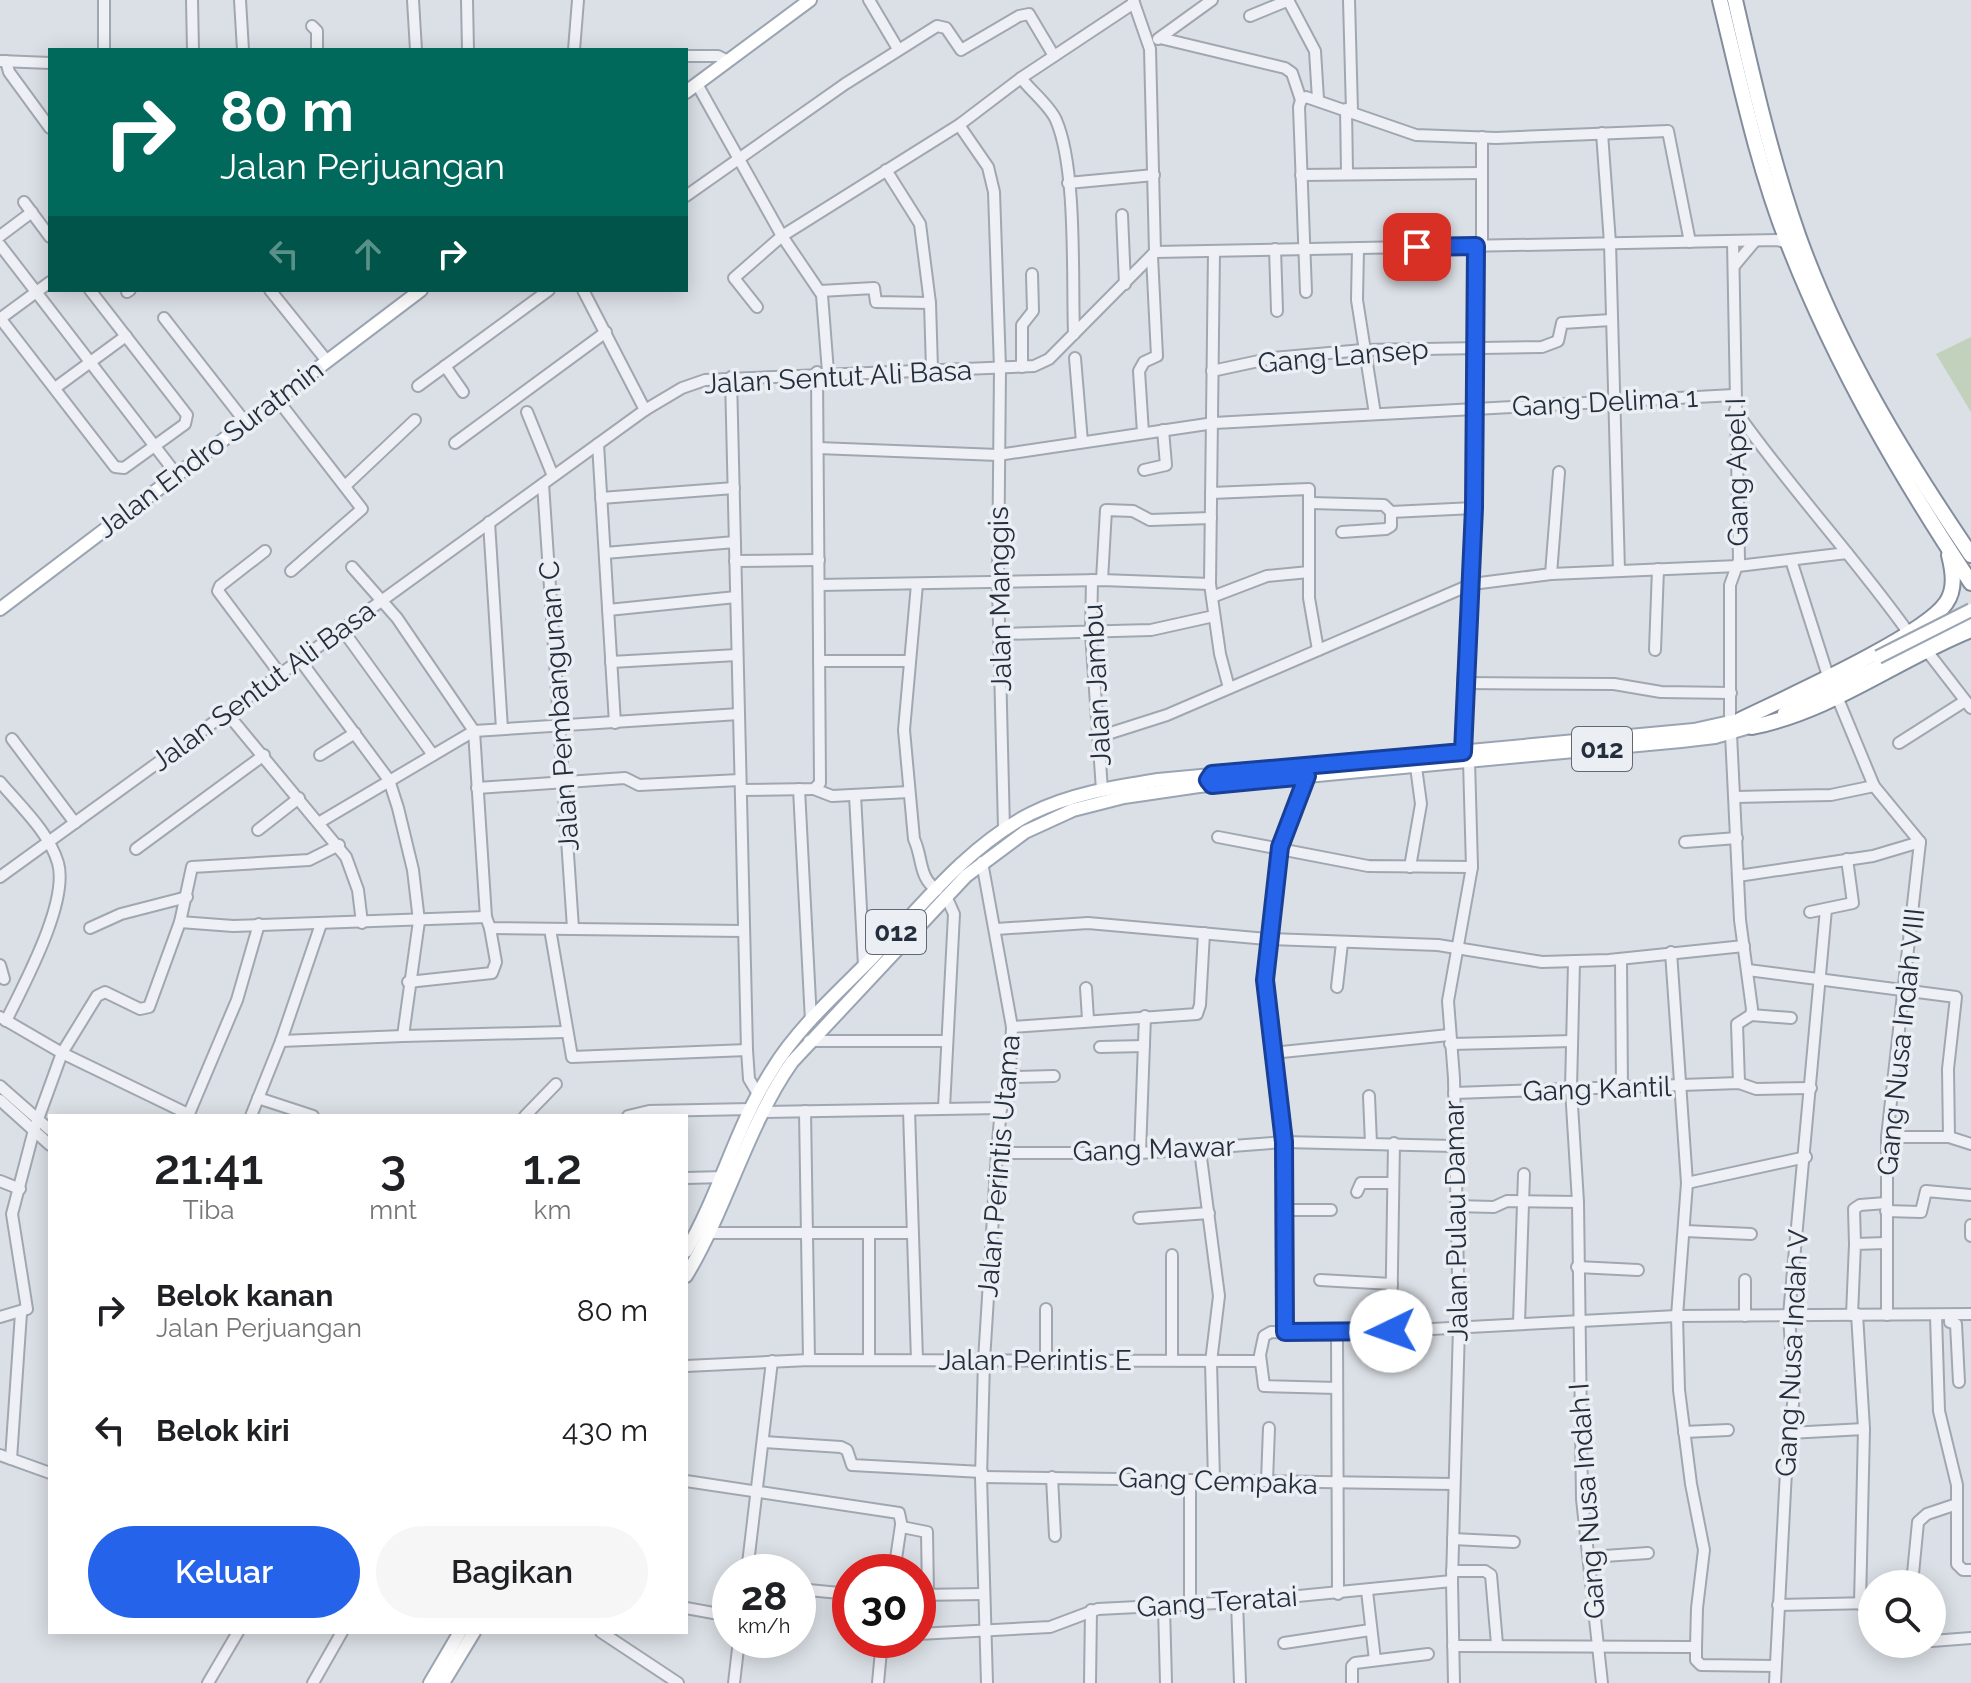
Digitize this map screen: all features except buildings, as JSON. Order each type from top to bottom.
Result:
[{"type":"highway","points":[[1720,0],[1788,243],[1857,395],[1898,471],[1971,583]]},
{"type":"highway","points":[[1735,0],[1775,161],[1818,285],[1876,406],[1968,549]]},
{"type":"highway","points":[[1925,622],[1942,609],[1951,594],[1953,574],[1944,541]]},
{"type":"highway","points":[[1738,726],[1925,622],[1955,608],[1971,610]]},
{"type":"highway","points":[[1738,726],[1776,723],[1838,699],[1970,627]]},
{"type":"main road","points":[[688,91],[810,0]]},
{"type":"main road","name":"Jalan Endro Suratmin","points":[[0,609],[418,292]]},
{"type":"main road","points":[[1880,661],[1971,610]]},
{"type":"main road","points":[[1880,661],[1970,627]]},
{"type":"main road","name":"012","points":[[688,1247],[758,1110],[809,1041],[1004,829],[1057,802],[1102,790],[1466,756],[1738,726],[1880,661]]},
{"type":"main road","name":"012","points":[[1212,779],[1307,776],[1416,767],[1466,756]]},
{"type":"main road","name":"012","points":[[688,1273],[711,1233],[758,1110],[758,1094],[776,1063],[864,966],[942,893],[1025,832],[1073,810],[1198,781]]},
{"type":"main road","points":[[430,1683],[459,1634]]},
{"type":"main road","points":[[443,1683],[473,1634]]},
{"type":"street","points":[[104,0],[104,48]]},
{"type":"street","points":[[192,0],[193,48]]},
{"type":"street","points":[[240,0],[243,48]]},
{"type":"street","points":[[413,0],[416,48]]},
{"type":"street","points":[[467,0],[468,48]]},
{"type":"street","points":[[574,48],[578,0]]},
{"type":"street","points":[[869,0],[898,49]]},
{"type":"street","points":[[1155,40],[1212,0]]},
{"type":"street","points":[[1250,16],[1288,0],[1315,51],[1318,99]]},
{"type":"street","points":[[1347,172],[1349,0]]},
{"type":"street","points":[[757,307],[734,278],[782,236],[959,125],[1021,78],[1134,1],[1155,40],[1157,356],[1144,362],[1139,371],[1143,433]]},
{"type":"street","points":[[688,195],[898,49],[942,25],[961,50],[1019,16],[1029,14],[1054,56]]},
{"type":"street","points":[[312,26],[317,31],[317,48]]},
{"type":"street","points":[[1155,40],[1285,68],[1292,73],[1301,100],[1302,249],[1306,292]]},
{"type":"street","points":[[688,56],[718,56],[728,61]]},
{"type":"street","points":[[3,61],[48,63]]},
{"type":"street","points":[[3,61],[48,125]]},
{"type":"street","points":[[1021,78],[1055,116],[1068,183],[1074,334]]},
{"type":"street","points":[[697,84],[782,236],[820,291],[825,305],[818,448],[820,777],[819,785],[814,789]]},
{"type":"street","points":[[1301,100],[1318,99],[1416,135],[1482,137],[1668,131],[1690,242]]},
{"type":"street","name":"Jalan Manggis","points":[[959,125],[993,179],[1000,368],[998,584],[1002,634],[1004,829]]},
{"type":"street","points":[[1602,133],[1610,243],[1619,571]]},
{"type":"street","name":"Jalan Pulau Damar","points":[[1454,1683],[1452,1576],[1459,1327],[1450,976],[1472,867],[1463,683],[1472,584],[1482,137]]},
{"type":"street","points":[[886,170],[914,209],[920,224],[930,303],[932,369]]},
{"type":"street","points":[[1301,175],[1347,172],[1482,173]]},
{"type":"street","points":[[1068,183],[1154,175]]},
{"type":"street","points":[[24,202],[48,234]]},
{"type":"street","points":[[0,236],[32,212]]},
{"type":"street","points":[[1122,215],[1125,284]]},
{"type":"street","name":"Gang Apel I","points":[[1733,241],[1738,566],[1730,585],[1731,693],[1738,726],[1738,876],[1751,1015]]},
{"type":"street","points":[[1734,266],[1755,241]]},
{"type":"street","points":[[1154,254],[1610,243],[1788,243]]},
{"type":"street","points":[[0,245],[177,475]]},
{"type":"street","points":[[1358,248],[1357,300],[1375,414]]},
{"type":"street","points":[[1275,249],[1277,311]]},
{"type":"street","points":[[1214,251],[1210,584],[1229,688]]},
{"type":"street","name":"Jalan Sentut Ali Basa","points":[[0,877],[645,410],[692,384],[731,377],[822,372],[1022,367],[1049,359],[1154,254]]},
{"type":"street","points":[[1022,367],[1022,325],[1033,311],[1032,274]]},
{"type":"street","points":[[48,283],[0,318],[117,469],[124,468],[185,424],[187,415],[92,292]]},
{"type":"street","points":[[820,291],[874,288],[876,302],[930,303]]},
{"type":"street","points":[[272,292],[327,361]]},
{"type":"street","points":[[418,386],[546,292]]},
{"type":"street","points":[[584,292],[645,410]]},
{"type":"street","points":[[164,318],[246,423]]},
{"type":"street","name":"Gang Lansep","points":[[1212,371],[1273,358],[1363,350],[1542,347],[1558,341],[1562,323],[1611,320]]},
{"type":"street","points":[[455,443],[606,332]]},
{"type":"street","points":[[55,388],[126,336]]},
{"type":"street","points":[[1075,358],[1082,442]]},
{"type":"street","points":[[445,366],[463,392]]},
{"type":"street","points":[[731,377],[747,1050],[749,1079],[758,1094]]},
{"type":"street","name":"Gang Delima 1","points":[[818,448],[998,455],[1214,423],[1734,395]]},
{"type":"street","points":[[277,399],[362,510],[291,571]]},
{"type":"street","points":[[1734,408],[1775,468],[1908,632]]},
{"type":"street","points":[[527,412],[553,476]]},
{"type":"street","points":[[345,486],[415,420]]},
{"type":"street","points":[[1144,470],[1165,467],[1163,430]]},
{"type":"street","points":[[598,444],[615,723]]},
{"type":"street","points":[[1551,574],[1559,472]]},
{"type":"street","name":"Jalan Pembangunan C","points":[[543,484],[573,928]]},
{"type":"street","points":[[1211,493],[1306,487],[1311,493],[1309,572],[1318,650]]},
{"type":"street","points":[[601,498],[734,488]]},
{"type":"street","points":[[1311,503],[1384,505],[1391,512],[1391,526],[1386,529],[1342,532]]},
{"type":"street","points":[[1391,512],[1474,508]]},
{"type":"street","name":"Jalan Jambu","points":[[1102,790],[1091,633],[1106,510],[1133,511],[1150,520],[1211,518]]},
{"type":"street","points":[[489,522],[502,729]]},
{"type":"street","points":[[605,553],[735,542]]},
{"type":"street","points":[[265,551],[220,586],[218,591],[280,674]]},
{"type":"street","points":[[1098,737],[1139,726],[1472,584],[1551,574],[1738,566],[1847,553]]},
{"type":"street","points":[[735,561],[819,560]]},
{"type":"street","points":[[1791,560],[1828,676]]},
{"type":"street","points":[[352,567],[382,600],[474,731],[488,923],[496,962],[492,973],[408,982]]},
{"type":"street","points":[[1655,650],[1658,569]]},
{"type":"street","points":[[1212,597],[1267,576],[1309,572]]},
{"type":"street","points":[[819,585],[1097,580],[1210,584]]},
{"type":"street","points":[[917,584],[904,730],[914,839],[920,852],[924,878],[942,893],[954,914],[944,1108]]},
{"type":"street","points":[[608,610],[736,597]]},
{"type":"street","points":[[1002,634],[1151,630],[1214,616]]},
{"type":"street","points":[[342,629],[433,755]]},
{"type":"street","points":[[1899,743],[1968,704],[1927,651]]},
{"type":"street","points":[[611,662],[737,655]]},
{"type":"street","points":[[300,660],[389,780],[410,856],[419,921],[408,982],[403,1036]]},
{"type":"street","points":[[819,661],[908,661]]},
{"type":"street","points":[[1463,683],[1614,684],[1661,692],[1731,693]]},
{"type":"street","points":[[1738,876],[1847,859],[1920,842],[1874,786],[1838,699]]},
{"type":"street","points":[[226,712],[339,845],[352,869],[362,923]]},
{"type":"street","points":[[320,822],[474,731],[561,728],[739,714]]},
{"type":"street","points":[[320,755],[355,733]]},
{"type":"street","points":[[12,739],[75,823]]},
{"type":"street","points":[[136,849],[264,755]]},
{"type":"street","points":[[1410,867],[1421,804],[1416,767]]},
{"type":"street","points":[[1285,1332],[1284,1142],[1266,995],[1267,939],[1280,847],[1307,776]]},
{"type":"street","points":[[477,788],[625,778],[639,785],[740,785],[814,789],[825,795],[909,792]]},
{"type":"street","points":[[0,782],[49,842],[59,865],[60,884],[31,969],[3,1019],[62,1053],[186,1114]]},
{"type":"street","points":[[1736,797],[1831,795],[1874,786]]},
{"type":"street","points":[[799,789],[811,1021]]},
{"type":"street","points":[[855,795],[864,966]]},
{"type":"street","points":[[258,830],[299,798]]},
{"type":"street","points":[[1218,837],[1368,866],[1472,867]]},
{"type":"street","points":[[1685,842],[1737,838]]},
{"type":"street","name":"Gang Nusa Indah VIII","points":[[1887,1315],[1887,1137],[1920,842]]},
{"type":"street","points":[[48,1472],[6,1457],[21,1313],[28,1304],[11,1225],[36,1126],[62,1053],[74,1028],[101,993],[110,993],[140,1009],[149,1007],[180,922],[192,867],[309,860],[339,845]]},
{"type":"street","points":[[1810,912],[1854,901],[1847,859]]},
{"type":"street","name":"Jalan Perintis Utama","points":[[982,862],[1012,1027],[1009,1097],[1001,1108],[997,1153],[984,1361],[982,1474],[987,1683]]},
{"type":"street","points":[[90,928],[121,914],[187,897]]},
{"type":"street","name":"Gang Nusa Indah V","points":[[1775,1683],[1794,1372],[1789,1315],[1806,1157],[1826,909]]},
{"type":"street","points":[[180,922],[233,926],[419,921],[550,929],[744,931]]},
{"type":"street","points":[[996,929],[1088,923],[1267,939],[1457,947],[1542,962],[1621,959],[1744,946]]},
{"type":"street","points":[[188,1114],[237,1000],[259,924]]},
{"type":"street","points":[[252,1114],[281,1041],[321,924]]},
{"type":"street","points":[[550,929],[565,1032],[572,1057],[747,1050]]},
{"type":"street","points":[[1012,1027],[1088,1019],[1197,1014],[1204,933]]},
{"type":"street","points":[[1337,987],[1342,943]]},
{"type":"street","points":[[1671,952],[1687,1183],[1677,1316],[1684,1432],[1704,1550],[1697,1608],[1698,1663],[1775,1666]]},
{"type":"street","points":[[1621,959],[1622,1089]]},
{"type":"street","name":"Gang Nusa Indah I","points":[[1574,962],[1571,1089],[1578,1202],[1582,1499],[1602,1683]]},
{"type":"street","points":[[0,965],[4,979]]},
{"type":"street","points":[[1748,970],[1821,977],[1956,997],[1948,1069],[1949,1137]]},
{"type":"street","points":[[1086,988],[1088,1019]]},
{"type":"street","points":[[1739,1083],[1737,1024],[1751,1015],[1791,1018]]},
{"type":"street","points":[[1140,1153],[1145,1016]]},
{"type":"street","points":[[281,1041],[565,1032]]},
{"type":"street","points":[[1272,1053],[1450,1039],[1572,1041]]},
{"type":"street","points":[[809,1041],[946,1041]]},
{"type":"street","points":[[1100,1047],[1144,1046]]},
{"type":"street","points":[[1011,1077],[1054,1076]]},
{"type":"street","name":"Gang Kantil","points":[[1454,1093],[1739,1083],[1756,1089],[1811,1088]]},
{"type":"street","points":[[527,1114],[556,1084]]},
{"type":"street","points":[[0,1086],[48,1142]]},
{"type":"street","points":[[1369,1096],[1371,1144]]},
{"type":"street","points":[[258,1098],[307,1114]]},
{"type":"street","points":[[0,1100],[36,1126],[48,1129]]},
{"type":"street","points":[[636,1114],[649,1111],[1001,1108]]},
{"type":"street","points":[[909,1110],[917,1360]]},
{"type":"street","points":[[805,1111],[809,1360]]},
{"type":"street","points":[[1887,1137],[1949,1137],[1971,1144]]},
{"type":"street","name":"Gang Mawar","points":[[997,1153],[1140,1153],[1284,1142],[1454,1146]]},
{"type":"street","points":[[1391,1331],[1394,1143]]},
{"type":"street","points":[[1200,1150],[1219,1296],[1211,1362],[1214,1480]]},
{"type":"street","points":[[1687,1183],[1806,1157]]},
{"type":"street","points":[[1519,1323],[1524,1174]]},
{"type":"street","points":[[688,1178],[724,1177]]},
{"type":"street","points":[[0,1181],[20,1189]]},
{"type":"street","points":[[1357,1192],[1361,1183],[1393,1183]]},
{"type":"street","points":[[1866,1570],[1864,1429],[1855,1314],[1854,1209],[1860,1205],[1921,1212],[1926,1191],[1971,1195]]},
{"type":"street","points":[[1455,1206],[1494,1207],[1507,1201],[1578,1202]]},
{"type":"street","points":[[1285,1210],[1331,1210]]},
{"type":"street","points":[[1139,1218],[1209,1213]]},
{"type":"street","points":[[1971,1225],[1971,1236]]},
{"type":"street","points":[[1685,1231],[1751,1234]]},
{"type":"street","points":[[711,1233],[912,1233]]},
{"type":"street","points":[[869,1234],[869,1360]]},
{"type":"street","points":[[1855,1244],[1886,1243]]},
{"type":"street","points":[[1172,1255],[1172,1360]]},
{"type":"street","points":[[1577,1267],[1638,1270]]},
{"type":"street","points":[[1320,1280],[1392,1284]]},
{"type":"street","points":[[1745,1280],[1745,1316]]},
{"type":"street","points":[[1046,1309],[1046,1361]]},
{"type":"street","points":[[0,1317],[21,1313]]},
{"type":"street","points":[[1337,1388],[1264,1386],[1260,1361],[1267,1333],[1337,1334],[1677,1316],[1971,1314]]},
{"type":"street","points":[[1950,1315],[1950,1322],[1956,1324],[1959,1382]]},
{"type":"street","points":[[1936,1316],[1939,1411],[1957,1485],[1966,1569]]},
{"type":"street","points":[[1337,1334],[1338,1594]]},
{"type":"street","name":"Jalan Perintis E","points":[[688,1366],[809,1360],[1260,1361]]},
{"type":"street","points":[[750,1554],[772,1361]]},
{"type":"street","points":[[1267,1481],[1269,1428]]},
{"type":"street","points":[[1789,1433],[1864,1429]]},
{"type":"street","points":[[1684,1432],[1728,1430]]},
{"type":"street","points":[[764,1442],[841,1447],[847,1450],[852,1465],[982,1474]]},
{"type":"street","name":"Gang Cempaka","points":[[982,1474],[1337,1484],[1454,1484]]},
{"type":"street","points":[[1052,1477],[1055,1536]]},
{"type":"street","points":[[1190,1480],[1190,1604]]},
{"type":"street","points":[[688,1481],[897,1512],[901,1525],[897,1554]]},
{"type":"street","points":[[1913,1570],[1918,1522],[1927,1514],[1957,1504]]},
{"type":"street","points":[[901,1525],[927,1532],[926,1554]]},
{"type":"street","points":[[1453,1539],[1514,1542]]},
{"type":"street","points":[[1590,1557],[1648,1553]]},
{"type":"street","name":"Gang Teratai","points":[[936,1633],[1050,1627],[1091,1610],[1338,1594],[1489,1572],[1497,1644]]},
{"type":"street","points":[[1367,1591],[1375,1660]]},
{"type":"street","points":[[936,1595],[984,1594]]},
{"type":"street","points":[[1237,1602],[1240,1683]]},
{"type":"street","points":[[1778,1605],[1858,1604]]},
{"type":"street","points":[[1164,1607],[1166,1683]]},
{"type":"street","points":[[688,1608],[712,1613]]},
{"type":"street","points":[[1090,1683],[1091,1610]]},
{"type":"street","points":[[1284,1643],[1370,1630]]},
{"type":"street","points":[[208,1683],[237,1634]]},
{"type":"street","points":[[313,1683],[341,1634]]},
{"type":"street","points":[[604,1634],[678,1683]]},
{"type":"street","points":[[1946,1640],[1971,1638]]},
{"type":"street","points":[[1453,1646],[1497,1644],[1504,1649],[1696,1647]]},
{"type":"street","points":[[1352,1683],[1353,1664],[1428,1654]]},
{"type":"street","points":[[734,1683],[737,1658]]},
{"type":"street","points":[[878,1683],[880,1658]]},
{"type":"green space","points":[[1971,337],[1971,412],[1936,354]]},
{"type":"route","points":[[1391,1331],[1337,1334],[1285,1332],[1284,1142],[1265,980],[1267,939],[1280,847],[1301,800],[1307,776],[1212,785],[1208,780],[1212,774],[1463,752],[1463,683],[1472,584],[1474,508],[1476,246],[1417,247]]}]
